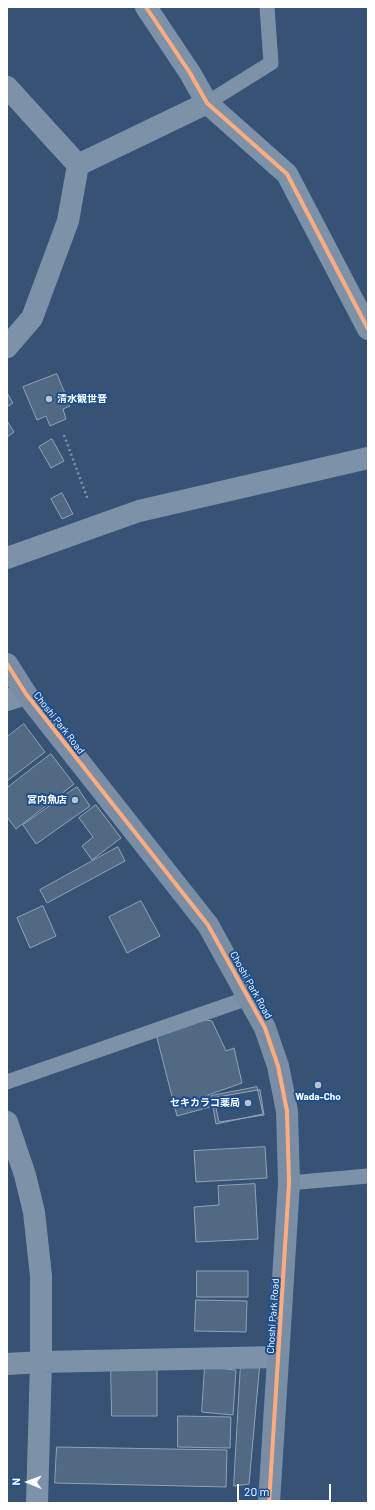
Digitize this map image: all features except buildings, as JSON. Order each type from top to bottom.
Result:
[{"type":"main road","name":"Choshi Park Road","points":[[7,664],[16,697],[208,925],[265,1028],[278,1066],[287,1111],[289,1184],[269,1503]]},
{"type":"street","points":[[146,7],[190,73],[207,102],[287,174],[368,329]]},
{"type":"street","points":[[7,87],[78,165]]},
{"type":"street","points":[[78,165],[207,102]]},
{"type":"street","points":[[7,347],[32,318],[35,311],[68,221],[78,165]]},
{"type":"street","points":[[7,558],[139,511],[368,458]]},
{"type":"street","points":[[7,1122],[25,1175],[34,1212],[41,1276],[41,1362],[37,1503]]},
{"type":"street","points":[[7,1364],[278,1357]]},
{"type":"lane","points":[[207,102],[271,63],[267,7]]},
{"type":"lane","points":[[7,1082],[248,998]]},
{"type":"lane","points":[[289,1184],[368,1176]]},
{"type":"path","points":[[64,435],[98,526]]},
{"type":"cycle path","points":[[146,7],[190,73],[207,103],[287,174],[368,329]]},
{"type":"cycle path","points":[[7,664],[26,694],[208,925],[265,1028],[278,1066],[287,1111],[289,1183],[269,1503]]},
{"type":"place","name":"清水観世音","points":[[49,399]]},
{"type":"place","name":"宮内魚店","points":[[75,800]]},
{"type":"place","name":"Wada-Cho","points":[[318,1085]]},
{"type":"place","name":"セキカラコ薬局","points":[[248,1103]]}]
